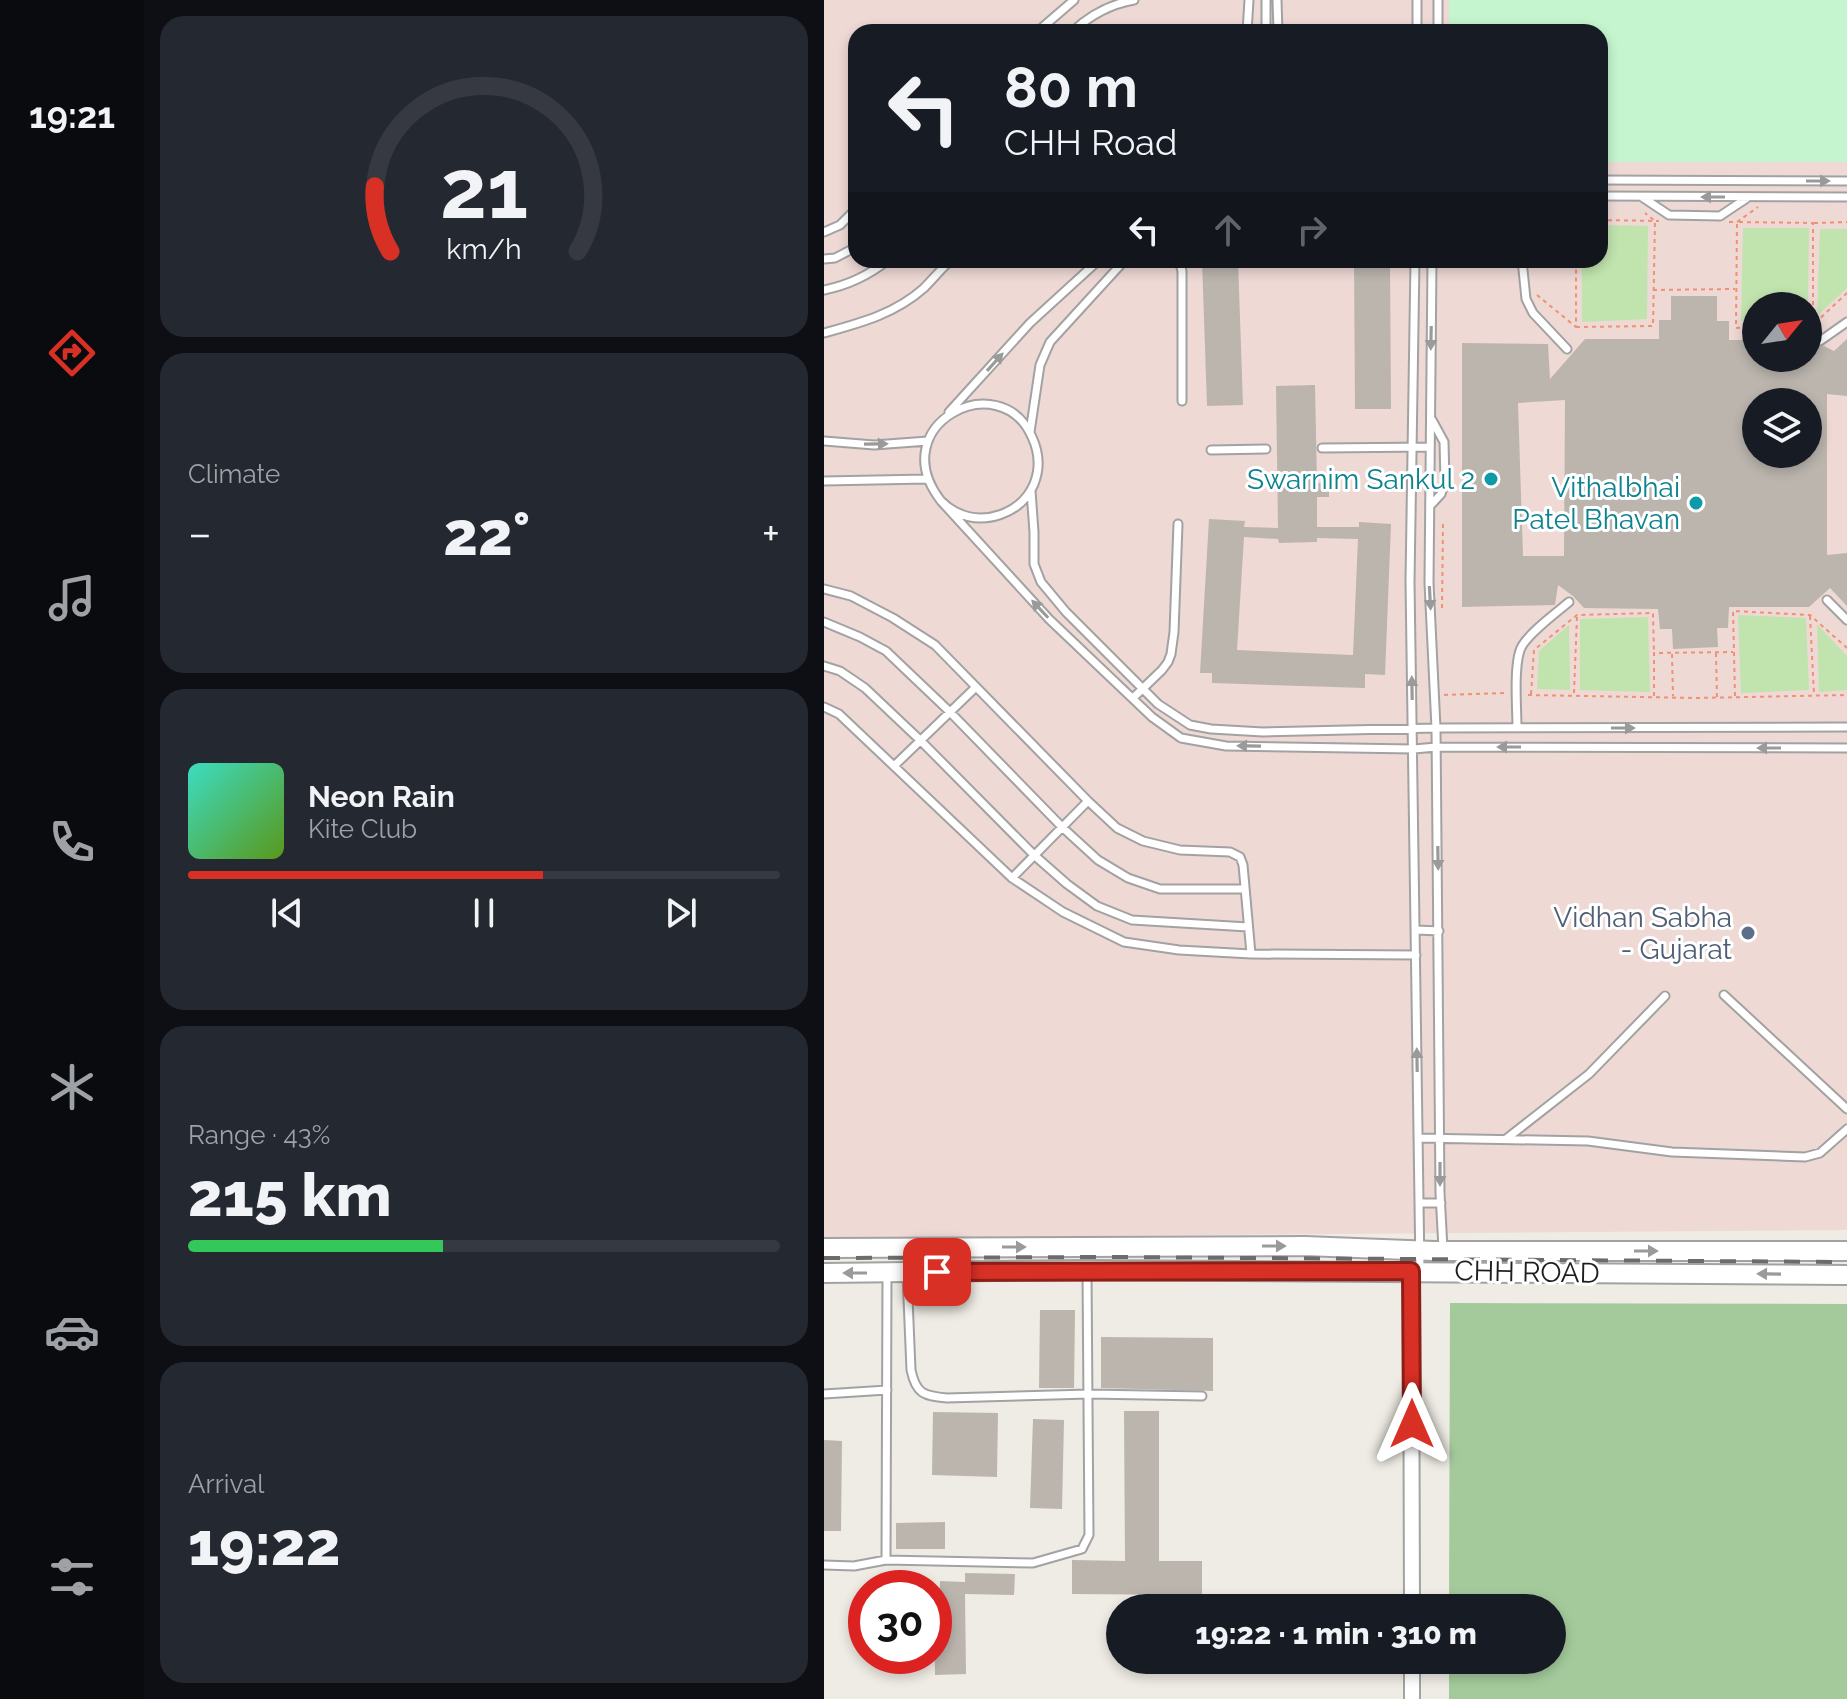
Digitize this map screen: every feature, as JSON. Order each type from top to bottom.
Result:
[{"type":"street","points":[[824,1248],[1305,1246],[1525,1252],[1847,1251]]},
{"type":"street","points":[[1086,1247],[1087,1270]]},
{"type":"street","points":[[885,1248],[887,1273]]},
{"type":"street","points":[[1525,1252],[1525,1272]]},
{"type":"street","name":"CHH ROAD","points":[[824,1273],[1087,1270],[1847,1275]]},
{"type":"street","points":[[1412,1594],[1416,1271]]},
{"type":"street","points":[[1412,1674],[1412,1699]]},
{"type":"lane","points":[[1046,24],[1074,0]]},
{"type":"lane","points":[[1083,24],[1100,11],[1134,0]]},
{"type":"lane","points":[[1248,24],[1249,0]]},
{"type":"lane","points":[[1266,0],[1266,24]]},
{"type":"lane","points":[[1277,0],[1278,24]]},
{"type":"lane","points":[[1417,0],[1417,24]]},
{"type":"lane","points":[[1438,0],[1438,24]]},
{"type":"lane","points":[[1608,180],[1847,181]]},
{"type":"lane","points":[[1608,196],[1847,197]]},
{"type":"lane","points":[[1642,196],[1669,215],[1720,216],[1749,197]]},
{"type":"lane","points":[[824,232],[840,225],[848,217]]},
{"type":"lane","points":[[824,259],[835,258],[848,251]]},
{"type":"lane","points":[[824,290],[858,280],[878,268]]},
{"type":"lane","points":[[824,333],[869,320],[898,307],[943,268]]},
{"type":"lane","points":[[1090,268],[1030,323],[942,419],[928,441],[924,466],[927,479],[941,501],[1049,619],[1152,717],[1181,738],[1226,746],[1414,749],[1847,748]]},
{"type":"lane","points":[[1030,432],[1040,365],[1050,342],[1118,268]]},
{"type":"lane","points":[[1181,268],[1182,401]]},
{"type":"lane","points":[[1415,268],[1410,582],[1420,1250],[1416,1271]]},
{"type":"lane","points":[[1432,268],[1429,583],[1436,728],[1443,1271]]},
{"type":"lane","points":[[1523,268],[1526,299],[1533,313],[1567,349]]},
{"type":"lane","points":[[1822,340],[1845,325]]},
{"type":"lane","points":[[941,501],[954,511],[970,517],[1003,515],[1031,491],[1039,463],[1037,447],[1030,432],[1010,412],[996,406],[968,405],[942,419]]},
{"type":"lane","points":[[1430,418],[1444,442],[1445,482],[1441,494],[1430,506]]},
{"type":"lane","points":[[824,441],[874,445],[928,441]]},
{"type":"lane","points":[[1322,448],[1430,447]]},
{"type":"lane","points":[[1211,450],[1266,449]]},
{"type":"lane","points":[[824,481],[927,479]]},
{"type":"lane","points":[[1031,491],[1034,564],[1041,582],[1066,612],[1142,689],[1190,725],[1263,732],[1436,728],[1847,727]]},
{"type":"lane","points":[[1133,698],[1168,662],[1171,654],[1178,524]]},
{"type":"lane","points":[[824,589],[851,596],[935,645],[1117,828],[1143,841],[1180,850],[1230,852],[1240,857],[1251,954]]},
{"type":"lane","points":[[1827,600],[1847,620]]},
{"type":"lane","points":[[1517,728],[1517,657],[1522,645],[1569,602]]},
{"type":"lane","points":[[824,622],[886,651],[1098,860],[1128,878],[1160,889],[1245,889]]},
{"type":"lane","points":[[824,666],[840,671],[865,688],[1034,855],[1097,906],[1132,920],[1248,927]]},
{"type":"lane","points":[[895,765],[976,687]]},
{"type":"lane","points":[[824,707],[839,714],[1012,878],[1063,912],[1124,942],[1179,950],[1251,954],[1416,955]]},
{"type":"lane","points":[[1012,878],[1088,801]]},
{"type":"lane","points":[[1417,930],[1439,931]]},
{"type":"lane","points":[[1724,995],[1847,1109]]},
{"type":"lane","points":[[1505,1139],[1589,1074],[1665,996]]},
{"type":"lane","points":[[1418,1138],[1588,1141],[1672,1152],[1805,1157],[1820,1153],[1847,1129]]},
{"type":"lane","points":[[1419,1203],[1441,1203]]},
{"type":"lane","points":[[824,1565],[854,1566],[886,1560],[1033,1563],[1082,1549],[1089,1535],[1087,1270]]},
{"type":"lane","points":[[906,1272],[913,1382],[919,1391],[929,1397],[1089,1394],[1202,1396]]},
{"type":"lane","points":[[886,1560],[887,1273]]},
{"type":"lane","points":[[824,1394],[887,1390]]},
{"type":"path","points":[[1533,293],[1576,327],[1653,326],[1655,221]]},
{"type":"path","points":[[1742,328],[1736,328],[1737,222],[1847,222]]},
{"type":"path","points":[[1813,223],[1813,292]]},
{"type":"path","points":[[1576,268],[1576,327]]},
{"type":"path","points":[[1653,290],[1736,289]]},
{"type":"path","points":[[1822,317],[1847,293]]},
{"type":"path","points":[[1442,616],[1443,522]]},
{"type":"path","points":[[1735,697],[1733,611],[1810,615],[1847,648]]},
{"type":"path","points":[[1531,695],[1534,650],[1577,615],[1653,613],[1654,697]]},
{"type":"path","points":[[1574,696],[1577,615]]},
{"type":"path","points":[[1810,615],[1815,695]]},
{"type":"path","points":[[1716,652],[1717,698]]},
{"type":"path","points":[[1654,653],[1734,652]]},
{"type":"path","points":[[1672,653],[1673,697]]},
{"type":"path","points":[[1441,695],[1517,693],[1717,698],[1847,695]]},
{"type":"shaded area","points":[[824,0],[1847,0],[1847,1230],[824,1238]]},
{"type":"green space","points":[[1449,0],[1847,0],[1847,162],[1608,162],[1608,24],[1449,24]]},
{"type":"green space","points":[[1608,225],[1648,226],[1647,319],[1582,322],[1582,268],[1608,268]]},
{"type":"green space","points":[[1743,228],[1809,228],[1808,292],[1742,292],[1741,321]]},
{"type":"green space","points":[[1820,229],[1847,229],[1847,288],[1822,311],[1822,292],[1818,292]]},
{"type":"green space","points":[[1738,615],[1806,618],[1809,690],[1741,693]]},
{"type":"green space","points":[[1648,617],[1650,692],[1580,690],[1580,619]]},
{"type":"green space","points":[[1817,624],[1847,656],[1847,690],[1819,692]]},
{"type":"green space","points":[[1569,625],[1570,690],[1537,689],[1539,651]]},
{"type":"green space","points":[[1450,1303],[1847,1304],[1847,1699],[1449,1699],[1449,1674],[1566,1674],[1566,1594],[1449,1594]]},
{"type":"building","points":[[1202,268],[1238,268],[1243,405],[1207,406]]},
{"type":"building","points":[[1354,268],[1390,268],[1391,409],[1355,409]]},
{"type":"building","name":"Vithalbhai Patel Bhavan","points":[[1671,296],[1717,296],[1717,321],[1729,321],[1729,340],[1742,340],[1742,372],[1822,372],[1822,346],[1834,351],[1847,339],[1847,396],[1827,394],[1827,555],[1847,553],[1847,606],[1830,588],[1809,607],[1729,607],[1728,628],[1717,628],[1718,647],[1673,649],[1672,629],[1660,629],[1658,609],[1584,608],[1558,585],[1555,605],[1462,607],[1462,343],[1548,344],[1550,379],[1585,339],[1659,339],[1659,320],[1671,320]],"holes":[[[1565,400],[1564,556],[1523,556],[1518,403]]]},
{"type":"building","points":[[1315,385],[1317,483],[1329,483],[1329,497],[1317,497],[1317,527],[1359,527],[1359,522],[1391,524],[1385,675],[1365,674],[1365,688],[1212,683],[1212,673],[1200,673],[1209,519],[1245,521],[1244,527],[1278,528],[1276,386]],"holes":[[[1244,537],[1278,539],[1279,543],[1317,542],[1317,538],[1358,539],[1353,655],[1237,650]]]},
{"type":"building","points":[[1040,1310],[1075,1310],[1074,1388],[1039,1388]]},
{"type":"building","points":[[1101,1337],[1213,1338],[1213,1391],[1101,1388]]},
{"type":"building","points":[[1124,1411],[1159,1411],[1159,1561],[1202,1561],[1202,1594],[1072,1594],[1072,1560],[1125,1561]]},
{"type":"building","points":[[933,1412],[998,1413],[997,1477],[932,1475]]},
{"type":"building","points":[[1033,1419],[1064,1420],[1062,1509],[1030,1508]]},
{"type":"building","points":[[824,1440],[842,1441],[841,1531],[824,1531]]},
{"type":"building","points":[[945,1522],[945,1549],[896,1549],[896,1523]]},
{"type":"building","points":[[965,1573],[1015,1574],[1014,1595],[965,1594],[966,1674],[935,1675],[952,1674],[952,1581],[965,1582]]},
{"type":"railway","points":[[824,1258],[1847,1262]]},
{"type":"place","name":"Swarnim Sankul 2","points":[[1491,479]]},
{"type":"place","name":"Vithalbhai Patel Bhavan","points":[[1696,503]]},
{"type":"place","name":"Vidhan Sabha - Gujarat","points":[[1748,933]]},
{"type":"route","points":[[937,1272],[1411,1271],[1412,1424]]}]
